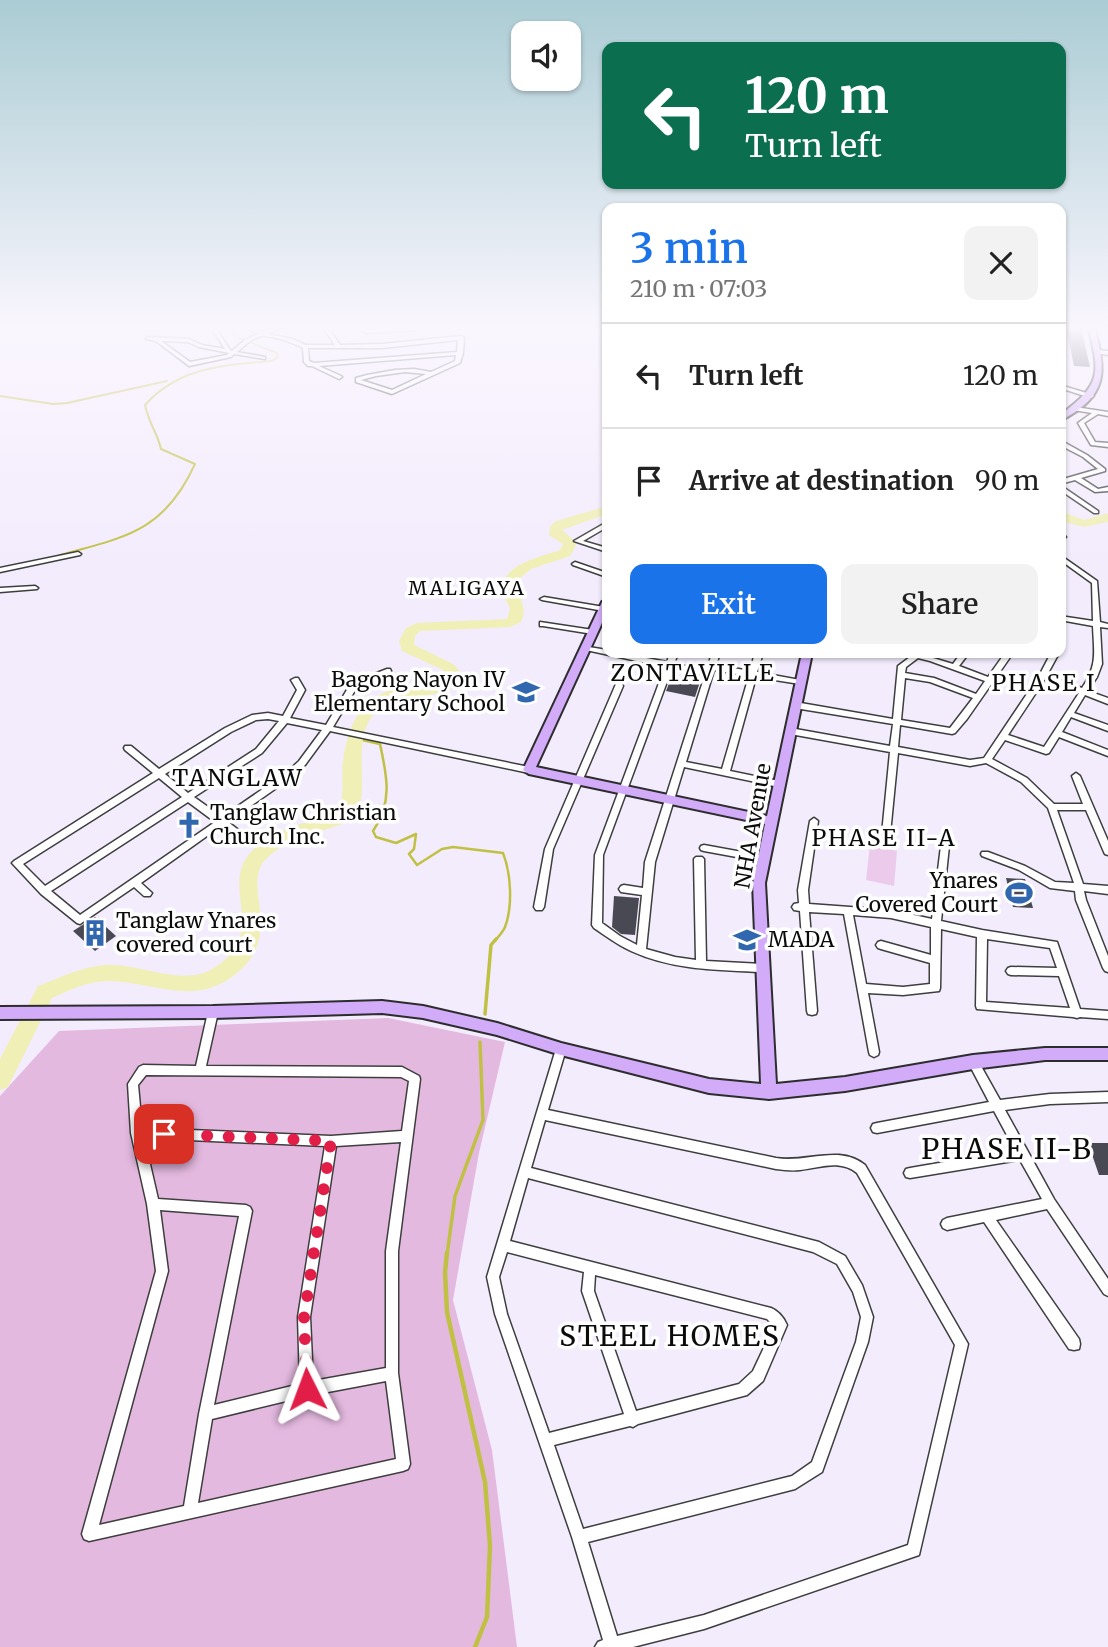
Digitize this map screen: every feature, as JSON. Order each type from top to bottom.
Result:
[{"type":"street","points":[[1066,415],[1083,403]]},
{"type":"street","points":[[1075,409],[1108,414]]},
{"type":"street","points":[[1098,412],[1081,423],[1093,444],[1108,445]]},
{"type":"street","points":[[1066,445],[1085,456],[1105,473]]},
{"type":"street","points":[[1066,482],[1105,473]]},
{"type":"street","points":[[1076,478],[1097,491],[1108,489]]},
{"type":"street","points":[[1066,490],[1096,512]]},
{"type":"street","points":[[602,526],[577,541],[602,548]]},
{"type":"street","points":[[592,530],[602,533]]},
{"type":"street","points":[[0,570],[78,554]]},
{"type":"street","points":[[1003,736],[1046,751],[1084,692],[1098,664],[1095,582],[1066,561]]},
{"type":"street","points":[[575,564],[602,573]]},
{"type":"street","points":[[0,590],[35,588]]},
{"type":"street","points":[[544,599],[602,605]]},
{"type":"street","points":[[529,770],[602,612]]},
{"type":"street","points":[[1066,619],[1108,626]]},
{"type":"street","points":[[543,624],[593,632]]},
{"type":"street","points":[[586,648],[602,651]]},
{"type":"street","points":[[642,658],[800,682]]},
{"type":"street","points":[[672,658],[599,855],[597,925],[608,934],[641,951],[667,961],[762,968]]},
{"type":"street","points":[[641,951],[650,862],[714,658]]},
{"type":"street","points":[[725,773],[758,658]]},
{"type":"street","name":"NHA Avenue","points":[[769,1092],[760,883],[806,658]]},
{"type":"street","points":[[886,834],[901,675],[904,663],[913,658]]},
{"type":"street","points":[[932,658],[990,680]]},
{"type":"street","points":[[955,666],[961,658]]},
{"type":"street","points":[[795,705],[952,730],[1005,658]]},
{"type":"street","points":[[987,760],[1052,658]]},
{"type":"street","points":[[387,671],[354,685],[329,727],[302,763],[289,775],[220,821],[198,841],[79,920],[44,891],[17,863],[255,717],[286,719],[329,727],[771,821]]},
{"type":"street","points":[[901,675],[931,680],[977,698]]},
{"type":"street","points":[[1043,676],[1108,701]]},
{"type":"street","points":[[44,891],[259,751],[286,719],[301,690],[295,680]]},
{"type":"street","points":[[539,907],[549,849],[618,686]]},
{"type":"street","points":[[1070,714],[1108,728]]},
{"type":"street","points":[[790,731],[970,763],[987,760],[1024,779],[1052,807],[1082,900],[1108,968]]},
{"type":"street","points":[[1058,733],[1108,753]]},
{"type":"street","points":[[128,748],[246,840]]},
{"type":"street","points":[[681,764],[779,784]]},
{"type":"street","points":[[1076,776],[1108,852]]},
{"type":"street","points":[[1052,807],[1090,807]]},
{"type":"street","points":[[812,1011],[800,907],[814,821]]},
{"type":"street","points":[[862,988],[903,991],[935,988],[936,925],[945,846]]},
{"type":"street","points":[[704,848],[764,859]]},
{"type":"street","points":[[985,854],[1031,872],[1053,885],[1108,890]]},
{"type":"street","points":[[699,859],[701,964]]},
{"type":"street","points":[[134,882],[147,893]]},
{"type":"street","points":[[624,889],[647,892]]},
{"type":"street","points":[[800,907],[891,914],[982,934],[1054,945],[1077,1014]]},
{"type":"street","points":[[849,911],[874,1052]]},
{"type":"street","points":[[982,934],[981,1006],[1108,1015]]},
{"type":"street","points":[[881,946],[936,960]]},
{"type":"street","points":[[1010,971],[1063,972]]},
{"type":"street","points":[[0,1013],[213,1012],[382,1007],[424,1012],[497,1029],[561,1049],[709,1086],[769,1092],[845,1084],[973,1062],[1045,1054],[1108,1054]]},
{"type":"street","points":[[200,1070],[213,1012]]},
{"type":"street","points":[[542,1114],[760,1160],[792,1165],[843,1160],[853,1162],[861,1170],[962,1344],[914,1550],[704,1622],[608,1646],[579,1537],[501,1314],[493,1276],[561,1049]]},
{"type":"street","points":[[973,1062],[1050,1203],[1108,1290]]},
{"type":"street","points":[[143,1070],[200,1070],[402,1072],[415,1080],[392,1251],[393,1373],[402,1464],[89,1534],[162,1271],[153,1205],[136,1132],[133,1084],[143,1070]]},
{"type":"street","points":[[877,1128],[997,1106],[1078,1096],[1108,1097]]},
{"type":"street","points":[[136,1132],[331,1141],[407,1136]]},
{"type":"street","points":[[307,1389],[304,1317],[331,1141]]},
{"type":"street","points":[[910,1174],[1022,1154]]},
{"type":"street","points":[[525,1172],[815,1246],[841,1260],[858,1289],[867,1317],[862,1342],[817,1468],[795,1482],[579,1537]]},
{"type":"street","points":[[947,1224],[1050,1203]]},
{"type":"street","points":[[153,1205],[246,1211],[190,1511]]},
{"type":"street","points":[[987,1216],[1074,1344]]},
{"type":"street","points":[[503,1245],[771,1314],[781,1325],[758,1376],[741,1390],[545,1441]]},
{"type":"street","points":[[590,1267],[588,1291],[634,1420]]},
{"type":"street","points":[[206,1415],[307,1389],[393,1373]]},
{"type":"shaded area","name":"Ynares Covered Court","points":[[870,845],[897,851],[894,886],[866,880]]},
{"type":"shaded area","points":[[388,1018],[505,1042],[479,1153],[453,1300],[492,1450],[517,1647],[0,1647],[0,1096],[59,1031]]},
{"type":"building","points":[[672,676],[700,682],[695,697],[666,691]]},
{"type":"building","name":"Ynares Covered Court","points":[[1006,878],[1025,879],[1033,908],[1013,907]]},
{"type":"building","points":[[614,896],[639,898],[635,935],[621,934],[612,927]]},
{"type":"building","name":"Tanglaw Ynares covered court","points":[[95,917],[116,936],[95,951],[73,931]]},
{"type":"building","points":[[1088,1143],[1108,1143],[1108,1175],[1099,1175]]},
{"type":"waterway","points":[[45,403],[68,403]]},
{"type":"waterway","points":[[60,555],[104,543],[140,528],[156,518],[183,487],[195,464],[161,449],[145,405],[147,403]]},
{"type":"waterway","points":[[0,1080],[45,992],[77,979],[103,973],[196,983],[222,973],[241,957],[250,940],[253,924],[248,880],[250,867],[259,855],[286,837],[309,826],[342,818],[352,800],[351,762],[361,721],[369,709],[389,696],[445,687],[458,678],[448,667],[407,648],[406,638],[409,633],[417,627],[510,623],[516,619],[517,612],[510,594],[512,578],[526,566],[565,553],[570,543],[556,535],[555,529],[561,524],[602,512]]},
{"type":"waterway","points":[[1066,518],[1084,524],[1108,517]]},
{"type":"waterway","points":[[358,739],[380,744],[385,767],[386,799],[384,810],[373,831],[376,837],[396,843],[416,834],[414,849],[409,854],[417,865],[442,849],[453,847],[503,853],[510,900],[508,919],[495,941]]},
{"type":"waterway","points":[[485,1014],[491,945],[496,939]]},
{"type":"waterway","points":[[447,1255],[455,1196],[483,1120],[480,1042]]},
{"type":"waterway","points":[[447,1253],[447,1312],[485,1482],[490,1546],[487,1617],[475,1647]]},
{"type":"place","name":"Bagong Nayon IV Elementary School","points":[[526,692]]},
{"type":"place","name":"Tanglaw Christian Church Inc.","points":[[189,825]]},
{"type":"place","name":"Ynares Covered Court","points":[[1019,893]]},
{"type":"place","name":"Tanglaw Ynares covered court","points":[[95,933]]},
{"type":"place","name":"MADA","points":[[747,940]]},
{"type":"district","name":"MALIGAYA","points":[[467,588]]},
{"type":"district","name":"ZONTAVILLE","points":[[693,673]]},
{"type":"district","name":"PHASE I","points":[[1044,683]]},
{"type":"district","name":"TANGLAW","points":[[238,778]]},
{"type":"district","name":"PHASE II-A","points":[[884,838]]},
{"type":"district","name":"PHASE II-B","points":[[1007,1149]]},
{"type":"district","name":"STEEL HOMES","points":[[670,1336]]},
{"type":"route","points":[[164,1134],[331,1141],[304,1317],[307,1389]]}]
